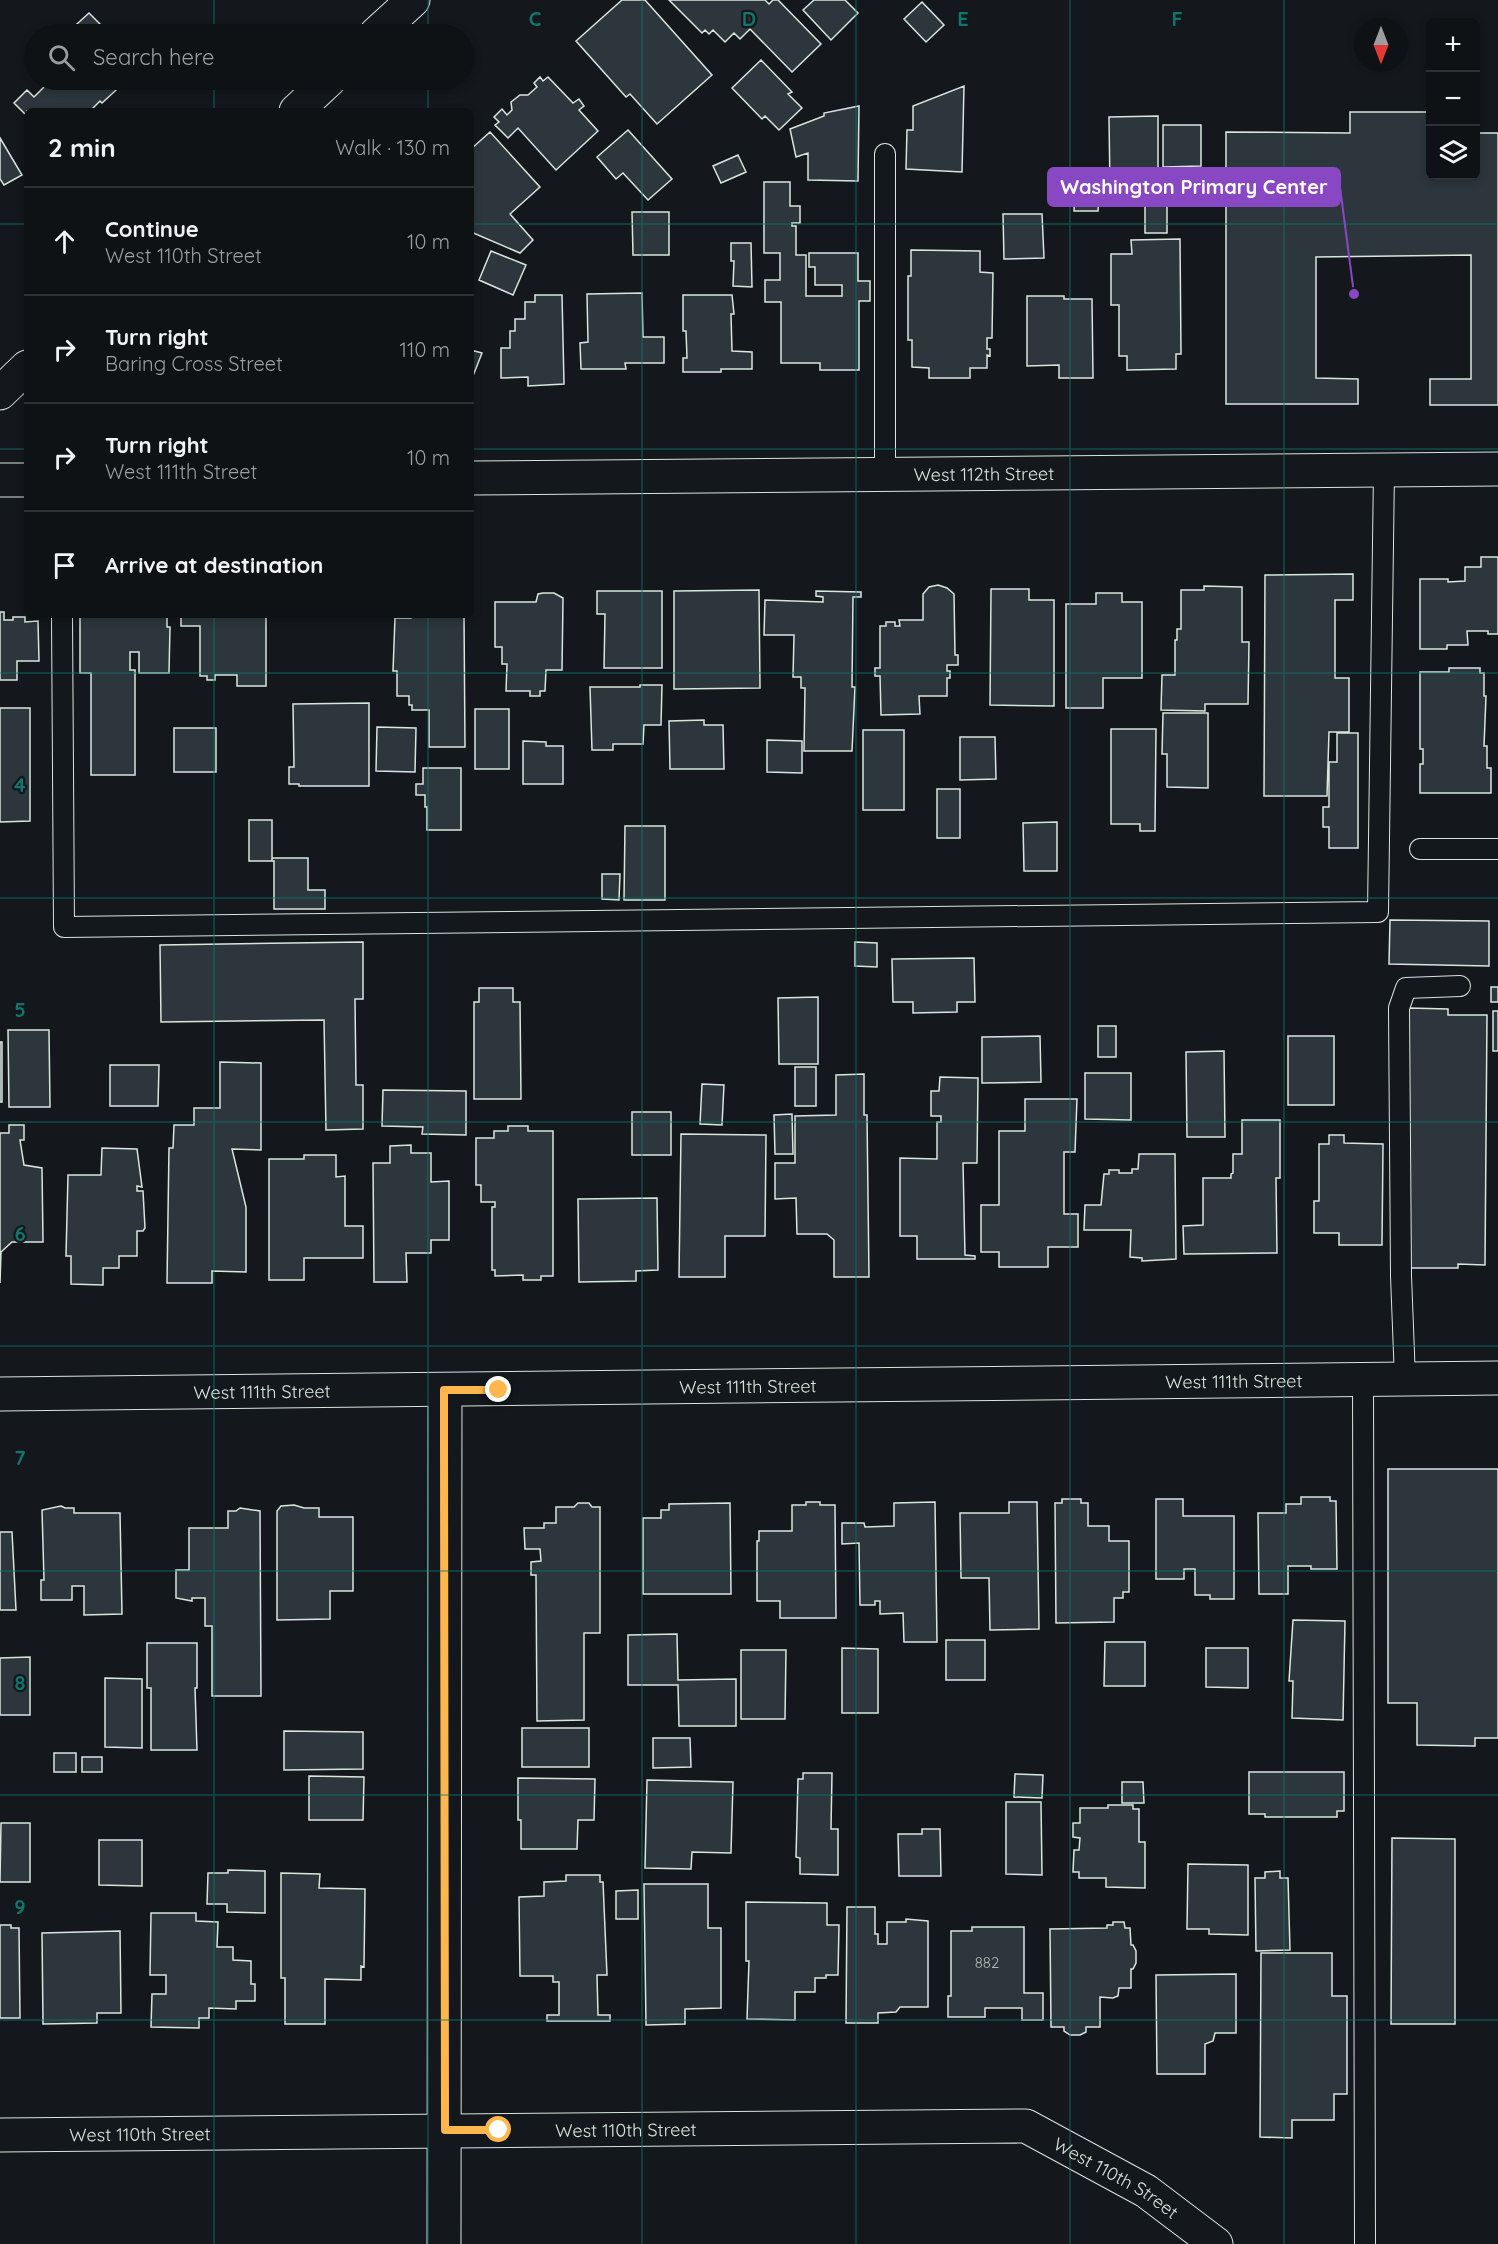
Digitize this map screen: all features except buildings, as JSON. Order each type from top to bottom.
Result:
[{"type":"street","points":[[387,24],[413,0]]},
{"type":"street","points":[[299,108],[318,90]]},
{"type":"street","points":[[0,393],[24,370]]},
{"type":"street","name":"West 112th Street","points":[[474,477],[1498,469]]},
{"type":"street","points":[[0,480],[24,480]]},
{"type":"street","name":"West 111th Street","points":[[0,1394],[1498,1378]]},
{"type":"street","points":[[444,1390],[444,2244]]},
{"type":"street","name":"West 110th Street","points":[[0,2135],[1026,2126],[1146,2190],[1216,2244]]},
{"type":"lane","points":[[885,154],[885,475]]},
{"type":"lane","points":[[62,618],[64,927],[1378,912],[1384,470]]},
{"type":"lane","points":[[1420,849],[1498,849]]},
{"type":"lane","points":[[1405,1379],[1401,1276],[1399,1008],[1406,988],[1460,986]]},
{"type":"lane","points":[[1363,1379],[1365,2244]]},
{"type":"place","name":"Washington Primary Center","points":[[1354,294]]},
{"type":"route","points":[[499,1390],[444,1390],[444,1443],[445,2130],[499,2130]]}]
